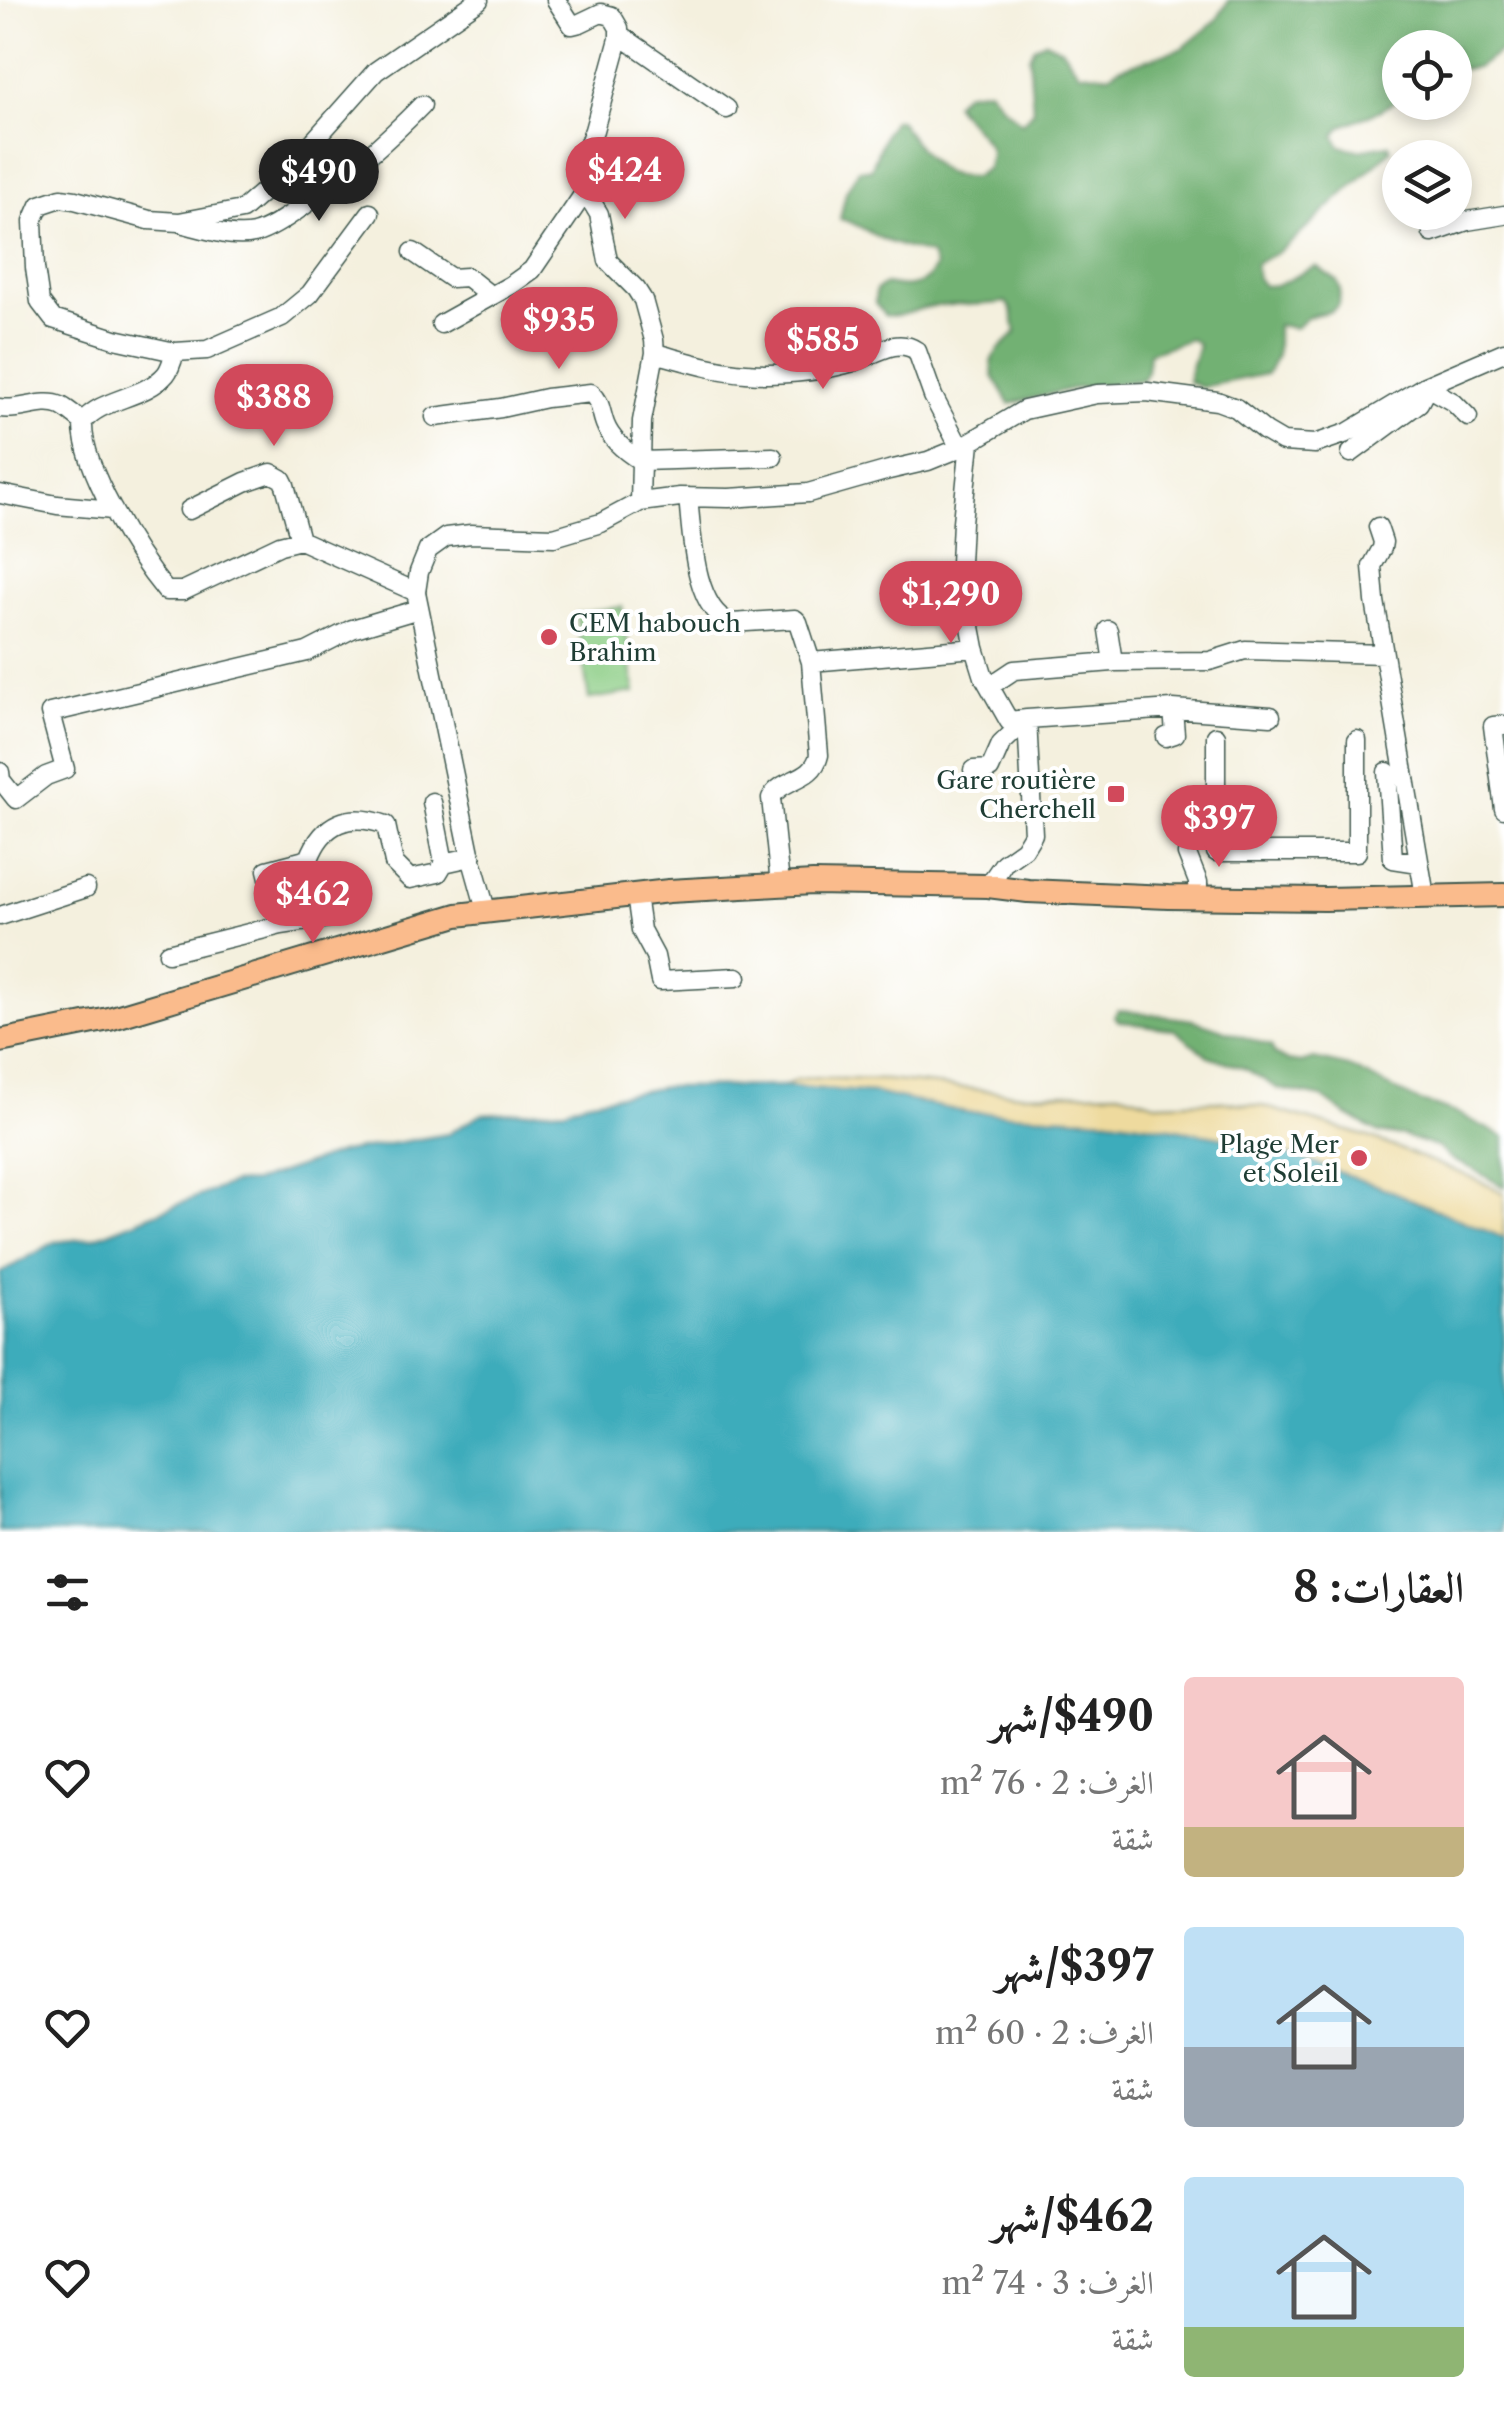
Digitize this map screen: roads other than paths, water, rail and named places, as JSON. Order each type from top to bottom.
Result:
[{"type":"main road","points":[[0,1041],[110,1019],[457,915],[636,895],[780,884],[988,886],[1102,895],[1198,889],[1325,899],[1504,895]]},
{"type":"street","points":[[178,222],[242,210],[288,170],[376,71],[479,0]]},
{"type":"street","points":[[556,0],[572,25],[598,13],[606,14],[616,21],[620,35],[594,130],[580,164],[580,181],[598,214],[608,260],[636,289],[647,308],[655,353],[642,420],[640,502]]},
{"type":"street","points":[[620,35],[727,109]]},
{"type":"street","points":[[370,213],[310,294],[282,317],[207,350],[175,352],[116,339],[53,319],[40,302],[34,221],[40,204],[61,198],[149,220],[178,222],[226,234],[252,234],[277,224],[328,189],[422,106]]},
{"type":"street","points":[[441,324],[532,270],[585,192]]},
{"type":"street","points":[[1432,233],[1504,215]]},
{"type":"street","points":[[413,252],[451,278],[468,277],[490,296]]},
{"type":"street","points":[[655,353],[746,374],[843,365],[900,344],[917,351],[932,396],[965,445],[960,564],[976,648],[990,686],[1020,727],[1034,834],[1024,849],[1004,863],[988,886]]},
{"type":"street","points":[[175,352],[168,373],[150,386],[95,410],[83,422],[82,437],[87,457],[113,510],[161,584],[170,592],[182,591],[300,540],[376,572],[418,601]]},
{"type":"street","points":[[486,910],[471,857],[418,601],[419,572],[428,550],[446,537],[554,537],[601,523],[640,502],[808,493],[928,461],[965,445],[1024,410],[1121,392],[1217,401],[1236,408],[1283,442],[1316,444],[1347,433],[1425,386],[1504,352]]},
{"type":"street","points":[[1425,386],[1453,402],[1468,417]]},
{"type":"street","points":[[1351,453],[1419,403],[1425,386]]},
{"type":"street","points":[[435,417],[591,393],[599,401],[604,422],[615,440],[641,461],[774,457]]},
{"type":"street","points":[[0,408],[59,404],[83,422]]},
{"type":"street","points":[[188,510],[271,473],[285,485],[300,540]]},
{"type":"street","points":[[0,494],[113,510]]},
{"type":"street","points":[[688,497],[698,574],[713,609],[731,624],[795,619],[810,662],[818,763],[807,774],[775,790],[771,798],[780,884]]},
{"type":"street","points":[[1378,527],[1383,542],[1372,566],[1424,896]]},
{"type":"street","points":[[0,772],[1,780],[16,799],[46,776],[65,770],[50,713],[306,652],[418,601]]},
{"type":"street","points":[[1108,630],[1113,662]]},
{"type":"street","points":[[810,662],[976,648]]},
{"type":"street","points":[[990,686],[1014,670],[1113,662],[1210,662],[1245,650],[1384,654]]},
{"type":"street","points":[[1166,737],[1175,734],[1173,709]]},
{"type":"street","points":[[974,770],[990,768],[1000,744],[1020,727],[1173,709],[1271,716]]},
{"type":"street","points":[[1504,725],[1494,726],[1504,809]]},
{"type":"street","points":[[1198,889],[1216,852],[1216,736]]},
{"type":"street","points":[[1216,852],[1357,852],[1357,740]]},
{"type":"street","points":[[1387,772],[1393,858],[1419,863]]},
{"type":"street","points":[[432,802],[444,863]]},
{"type":"street","points":[[281,926],[267,870],[310,860],[320,838],[340,823],[365,819],[386,825],[394,864],[410,879],[438,872],[444,863],[471,857]]},
{"type":"street","points":[[1187,854],[1198,889]]},
{"type":"street","points":[[0,916],[86,888]]},
{"type":"street","points":[[636,895],[641,930],[655,956],[660,981],[736,977]]},
{"type":"street","points":[[168,954],[334,917]]},
{"type":"water","points":[[784,1086],[874,1093],[965,1112],[1110,1119],[1237,1140],[1386,1189],[1504,1238],[1504,1532],[0,1532],[0,1273],[55,1242],[93,1238],[232,1183],[254,1182],[342,1152],[448,1134],[481,1114],[566,1109],[586,1101],[664,1087]]},
{"type":"place","name":"CEM habouch Brahim","points":[[549,637]]},
{"type":"place","name":"Gare routière Cherchell","points":[[1116,794]]},
{"type":"place","name":"Plage Mer et Soleil","points":[[1359,1158]]}]
